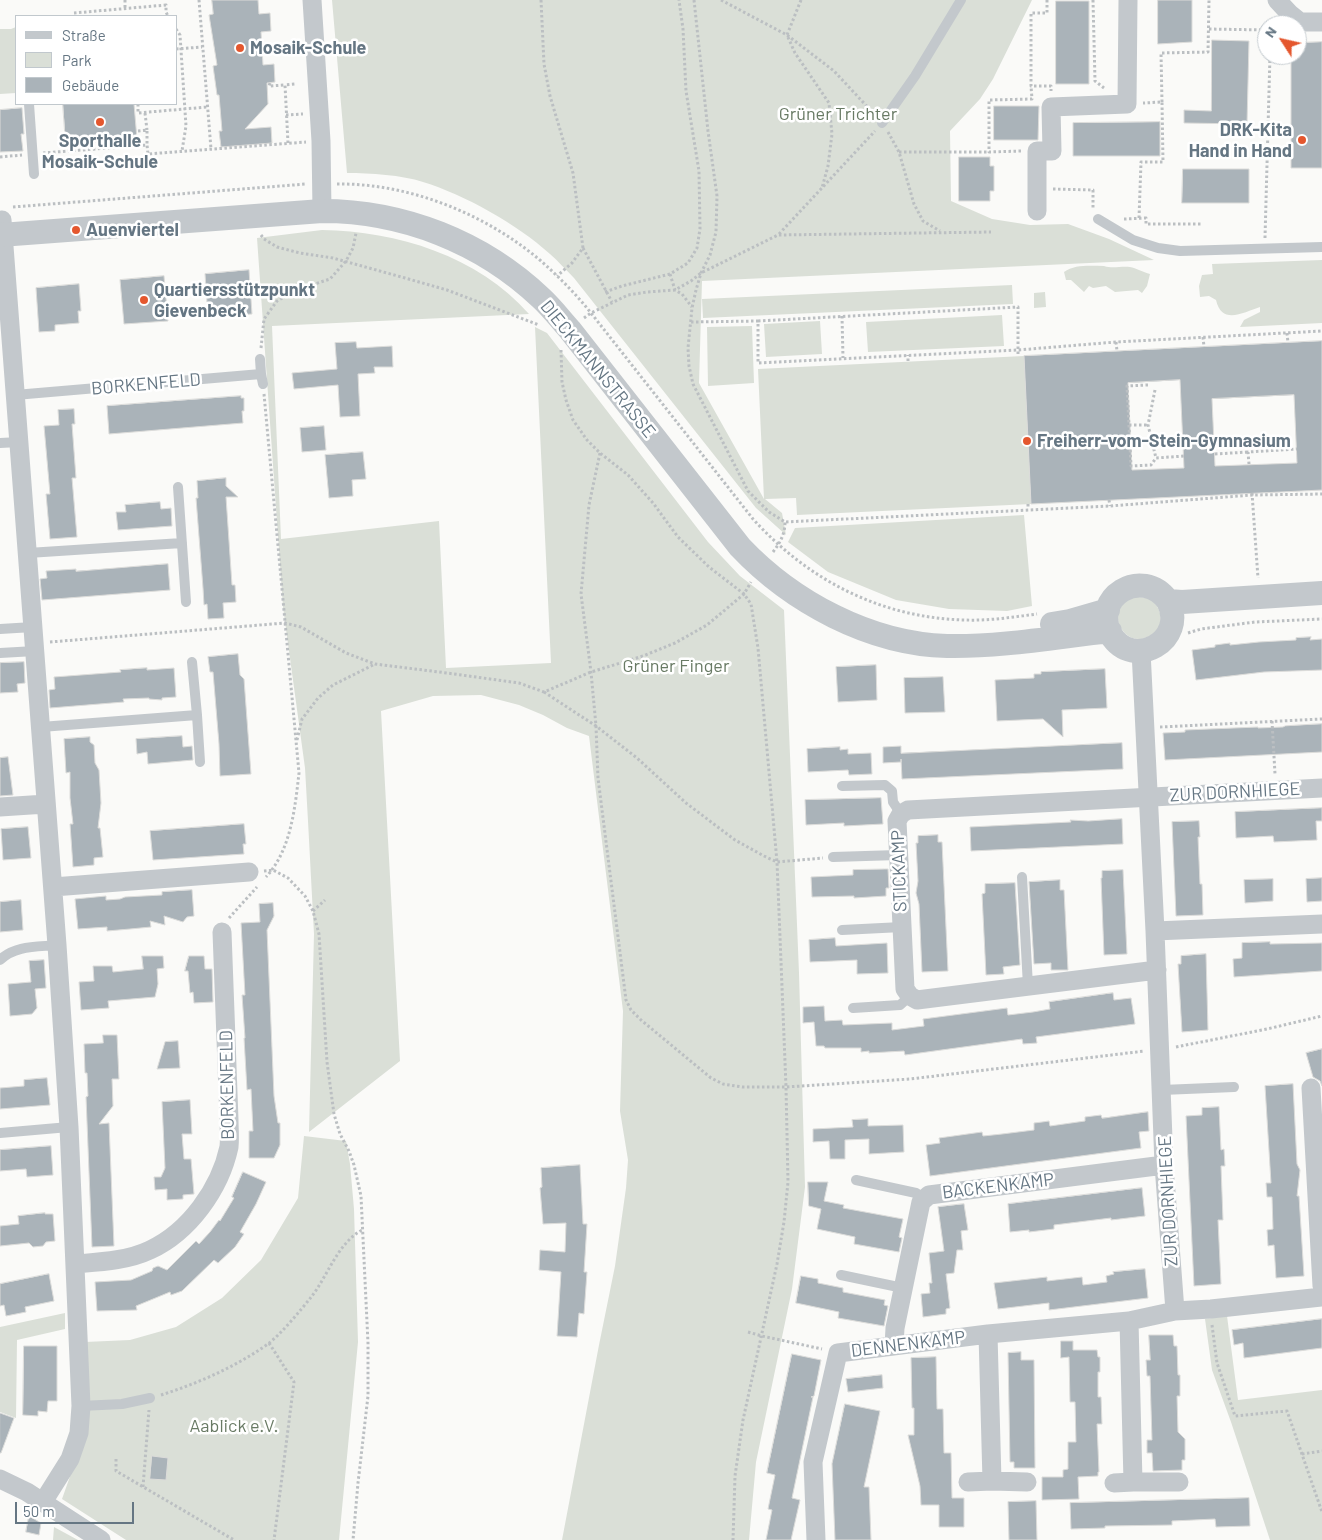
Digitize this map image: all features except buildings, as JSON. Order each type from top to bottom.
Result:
[{"type":"street","points":[[312,0],[321,141],[321,197]]},
{"type":"street","points":[[1037,211],[1037,151],[1052,151],[1051,107],[1127,104],[1128,0]]},
{"type":"street","points":[[1276,0],[1300,22],[1322,22]]},
{"type":"street","name":"DIECKMANNSTRASSE","points":[[3,223],[321,197],[356,212],[405,221],[426,228],[472,247],[496,262],[543,299],[570,330],[697,494],[744,551],[780,583],[824,610],[873,632],[932,645],[982,645],[1109,621]]},
{"type":"street","points":[[3,223],[3,275],[19,442],[58,945],[69,1127],[82,1406],[79,1433],[70,1459],[44,1502]]},
{"type":"street","points":[[1179,630],[1168,601],[1154,588],[1145,585],[1135,585],[1124,589],[1116,596],[1109,621],[1115,640],[1131,650],[1141,651],[1158,645],[1179,630],[1185,621],[1211,614],[1269,608],[1322,606]]},
{"type":"street","points":[[1168,601],[1182,602],[1322,593]]},
{"type":"street","name":"ZUR DORNHIEGE","points":[[1141,651],[1164,1165],[1174,1311]]},
{"type":"street","name":"ZUR DORNHIEGE","points":[[1148,797],[1322,788]]},
{"type":"street","name":"STICKAMP","points":[[910,996],[905,989],[898,855],[897,821],[901,814],[908,810],[1148,797]]},
{"type":"street","points":[[0,807],[46,804]]},
{"type":"street","points":[[53,887],[249,872]]},
{"type":"street","points":[[1155,932],[1322,924]]},
{"type":"street","name":"BORKENFELD","points":[[75,1264],[130,1257],[150,1250],[167,1240],[188,1223],[206,1200],[221,1171],[229,1145],[222,932]]},
{"type":"street","points":[[910,996],[917,1000],[1156,970]]},
{"type":"street","points":[[1311,1088],[1322,1286]]},
{"type":"street","name":"BACKENKAMP","points":[[894,1346],[894,1328],[921,1202],[929,1195],[1164,1165]]},
{"type":"street","points":[[1133,1482],[1129,1321],[1174,1311],[1322,1297]]},
{"type":"street","name":"DENNENKAMP","points":[[816,1540],[813,1462],[838,1353],[988,1334],[1129,1321]]},
{"type":"street","name":"DENNENKAMP","points":[[988,1334],[992,1481]]},
{"type":"street","points":[[0,1479],[44,1502],[101,1540]]},
{"type":"street","points":[[968,1482],[1027,1482]]},
{"type":"street","points":[[1114,1483],[1179,1482]]},
{"type":"lane","points":[[882,123],[916,76],[961,0]]},
{"type":"lane","points":[[29,105],[34,174]]},
{"type":"lane","points":[[1098,219],[1133,240],[1158,248],[1180,251],[1322,247]]},
{"type":"lane","points":[[260,359],[262,379]]},
{"type":"lane","name":"BORKENFELD","points":[[15,395],[262,379]]},
{"type":"lane","points":[[0,443],[19,442]]},
{"type":"lane","points":[[178,488],[186,602]]},
{"type":"lane","points":[[28,553],[182,543]]},
{"type":"lane","points":[[0,629],[34,640]]},
{"type":"lane","points":[[0,653],[34,640]]},
{"type":"lane","points":[[192,662],[200,762]]},
{"type":"lane","points":[[41,727],[197,715]]},
{"type":"lane","points":[[842,786],[885,785],[892,791],[893,802],[901,814]]},
{"type":"lane","points":[[833,857],[898,855]]},
{"type":"lane","points":[[1022,877],[1028,986]]},
{"type":"lane","points":[[842,930],[902,927]]},
{"type":"lane","points":[[0,960],[6,954],[16,950],[58,945]]},
{"type":"lane","points":[[853,1008],[900,1005],[910,996]]},
{"type":"lane","points":[[1162,1090],[1234,1087]]},
{"type":"lane","points":[[0,1133],[69,1127]]},
{"type":"lane","points":[[856,1180],[916,1193],[925,1198]]},
{"type":"lane","points":[[841,1275],[903,1288]]},
{"type":"lane","points":[[82,1406],[122,1404],[150,1398]]},
{"type":"path","points":[[125,0],[125,8]]},
{"type":"path","points":[[199,0],[211,149]]},
{"type":"path","points":[[541,0],[544,64],[550,96],[573,173],[583,248],[612,302]]},
{"type":"path","points":[[605,292],[670,274],[688,263],[697,248],[700,229],[699,171],[686,92],[683,29],[679,0]]},
{"type":"path","points":[[694,0],[717,196],[716,232],[710,254],[701,273],[692,308],[688,348],[689,366],[694,384],[748,491],[769,512],[785,522],[1110,506],[1252,494],[1322,494]]},
{"type":"path","points":[[722,0],[786,35],[834,71],[882,123],[899,152],[914,204],[923,221],[941,232]]},
{"type":"path","points":[[801,0],[786,35],[794,53],[829,103],[832,134],[828,166],[822,188]]},
{"type":"path","points":[[989,152],[989,100],[1032,99],[1031,13],[1047,13],[1047,0]]},
{"type":"path","points":[[1093,0],[1095,82],[1127,104],[1162,102]]},
{"type":"path","points":[[1139,218],[1141,162],[1163,162],[1161,53],[1208,52],[1209,0]]},
{"type":"path","points":[[74,13],[166,5],[168,15]]},
{"type":"path","points":[[1209,29],[1257,30]]},
{"type":"path","points":[[178,32],[180,35],[178,49],[186,126],[182,151]]},
{"type":"path","points":[[178,49],[202,47]]},
{"type":"path","points":[[1265,249],[1270,65]]},
{"type":"path","points":[[270,83],[269,86],[294,84]]},
{"type":"path","points":[[285,85],[288,143]]},
{"type":"path","points":[[1031,86],[1051,86],[1051,107]]},
{"type":"path","points":[[138,105],[138,113],[207,107]]},
{"type":"path","points":[[145,112],[148,154],[321,141]]},
{"type":"path","points":[[591,313],[628,295],[675,290],[701,273],[778,235],[882,123]]},
{"type":"path","points":[[138,131],[147,130]]},
{"type":"path","points":[[0,157],[147,145]]},
{"type":"path","points":[[899,152],[1037,151]]},
{"type":"path","points":[[3,223],[298,184],[321,197]]},
{"type":"path","points":[[1037,189],[1092,190],[1092,219],[1146,218],[1146,224],[1202,224]]},
{"type":"path","points":[[260,359],[264,318],[277,301],[296,290],[330,279],[346,261],[353,248],[356,234],[355,225]]},
{"type":"path","points":[[257,228],[264,239],[277,247],[346,261],[447,290],[541,326]]},
{"type":"path","points":[[778,235],[991,232]]},
{"type":"path","points":[[557,276],[572,263],[583,248]]},
{"type":"path","points":[[670,274],[675,290],[682,294],[692,308]]},
{"type":"path","points":[[691,322],[758,321],[1018,307],[1018,356]]},
{"type":"path","points":[[842,316],[843,358]]},
{"type":"path","points":[[758,321],[758,364],[1322,331]]},
{"type":"path","points":[[1288,333],[1288,343]]},
{"type":"path","points":[[1203,337],[1204,347]]},
{"type":"path","points":[[1116,342],[1116,351]]},
{"type":"path","points":[[560,347],[562,382],[573,420],[587,440],[628,475],[653,503],[678,537],[709,567],[744,594],[751,604],[758,648],[777,862],[788,1182],[778,1264],[741,1430],[735,1476],[733,1540]]},
{"type":"path","points":[[908,356],[908,362]]},
{"type":"path","points":[[222,932],[223,924],[272,870],[282,850],[296,804],[299,773],[262,379]]},
{"type":"path","points":[[1148,384],[1127,386],[1131,466],[1151,465],[1156,458],[1148,425],[1156,390]]},
{"type":"path","points":[[1129,425],[1148,425]]},
{"type":"path","points":[[1215,454],[1297,449]]},
{"type":"path","points":[[1248,452],[1249,464]]},
{"type":"path","points":[[600,453],[589,505],[581,594],[592,672],[598,778],[626,1000],[631,1010],[641,1020],[711,1078],[723,1084],[742,1087],[786,1087],[910,1079],[1160,1049],[1267,1029],[1322,1016]]},
{"type":"path","points":[[1156,458],[1184,456]]},
{"type":"path","points":[[1252,494],[1258,581]]},
{"type":"path","points":[[1109,500],[1110,506]]},
{"type":"path","points":[[1028,504],[1028,509]]},
{"type":"path","points":[[785,522],[785,531],[778,546],[803,566],[828,581],[850,593],[891,609],[924,616],[964,620],[998,619],[1042,613]]},
{"type":"path","points":[[544,692],[592,672],[675,644],[707,625],[744,594],[753,580]]},
{"type":"path","points":[[1179,630],[1322,619]]},
{"type":"path","points":[[34,640],[285,623],[301,627],[346,653],[375,664],[519,684],[544,692],[596,726],[637,758],[667,787],[705,819],[735,840],[777,862],[833,857]]},
{"type":"path","points":[[296,742],[302,719],[318,698],[333,685],[375,664]]},
{"type":"path","points":[[1145,728],[1322,718]]},
{"type":"path","points":[[1272,721],[1276,790]]},
{"type":"path","points":[[249,872],[272,870],[288,878],[305,896],[313,911],[319,934],[323,1024],[334,1114],[340,1134],[354,1165],[361,1196],[368,1343],[368,1396],[353,1540]]},
{"type":"path","points":[[313,911],[325,900]]},
{"type":"path","points":[[143,1487],[150,1398],[213,1376],[269,1343],[313,1295],[346,1243],[362,1230]]},
{"type":"path","points":[[1210,1309],[1216,1363],[1235,1416],[1287,1411],[1322,1512]]},
{"type":"path","points":[[748,1332],[838,1353]]},
{"type":"path","points":[[269,1343],[294,1382],[274,1540]]},
{"type":"path","points":[[1302,1454],[1322,1451]]},
{"type":"path","points":[[116,1459],[116,1471],[234,1540]]},
{"type":"green space","name":"Grüner Trichter","points":[[332,0],[1032,0],[993,79],[980,99],[950,131],[951,201],[992,219],[1030,225],[1068,224],[1109,239],[1154,260],[702,281],[699,383],[764,499],[758,369],[1024,356],[1031,504],[797,515],[796,498],[765,499],[782,513],[786,535],[756,508],[574,278],[537,243],[490,212],[439,188],[396,176],[347,173]]},
{"type":"green space","points":[[15,27],[15,93],[0,94],[0,29]]},
{"type":"green space","name":"Grüner Finger","points":[[322,230],[379,235],[434,251],[461,262],[486,277],[509,294],[529,314],[272,326],[281,539],[439,521],[446,668],[551,663],[535,327],[547,333],[708,542],[740,576],[784,610],[799,973],[805,1187],[792,1289],[756,1462],[749,1540],[562,1540],[615,1266],[628,1160],[620,1111],[623,1011],[589,736],[567,728],[519,705],[481,695],[433,696],[381,711],[400,1061],[309,1132],[314,934],[305,768],[283,607],[257,238]]},
{"type":"green space","points":[[1322,260],[1322,323],[1240,327],[1244,320],[1260,312],[1260,307],[1241,314],[1228,315],[1219,308],[1216,300],[1209,296],[1200,297],[1199,286],[1202,275],[1213,274],[1212,264]]},
{"type":"green space","points":[[1083,266],[1130,267],[1150,274],[1147,286],[1142,293],[1138,290],[1115,292],[1106,286],[1093,288],[1089,286],[1084,292],[1071,280],[1066,280],[1064,272],[1068,269]]},
{"type":"green space","points":[[1012,285],[1013,304],[703,318],[702,299]]},
{"type":"green space","points":[[1045,292],[1046,307],[1034,308],[1034,293]]},
{"type":"green space","points":[[1002,315],[1004,346],[868,352],[866,322]]},
{"type":"green space","points":[[820,321],[822,354],[766,357],[764,324]]},
{"type":"green space","points":[[752,326],[754,383],[708,386],[707,327]]},
{"type":"green space","points":[[1024,515],[1032,606],[1007,611],[949,609],[896,600],[828,572],[788,542],[795,528]]},
{"type":"green space","points":[[1135,597],[1151,600],[1160,612],[1161,620],[1158,628],[1154,633],[1145,638],[1136,639],[1129,636],[1119,624],[1118,616],[1120,609],[1125,602]]},
{"type":"green space","name":"Aablick e.V.","points":[[304,1136],[346,1141],[354,1209],[358,1342],[339,1540],[126,1540],[62,1499],[85,1434],[85,1342],[130,1340],[176,1327],[222,1298],[261,1260],[298,1198]]},
{"type":"green space","points":[[65,1313],[65,1329],[17,1340],[16,1418],[0,1412],[0,1327]]},
{"type":"green space","points":[[1227,1316],[1238,1400],[1322,1390],[1322,1540],[1270,1540],[1212,1370],[1205,1319]]},
{"type":"green space","points":[[54,1527],[78,1540],[53,1540]]},
{"type":"place","name":"Mosaik-Schule","points":[[240,48]]},
{"type":"place","name":"Sporthalle Mosaik-Schule","points":[[100,122]]},
{"type":"place","name":"DRK-Kita Hand in Hand","points":[[1302,140]]},
{"type":"place","name":"Auenviertel","points":[[76,230]]},
{"type":"place","name":"Quartiersstützpunkt Gievenbeck","points":[[144,300]]},
{"type":"place","name":"Freiherr-vom-Stein-Gymnasium","points":[[1027,441]]}]
